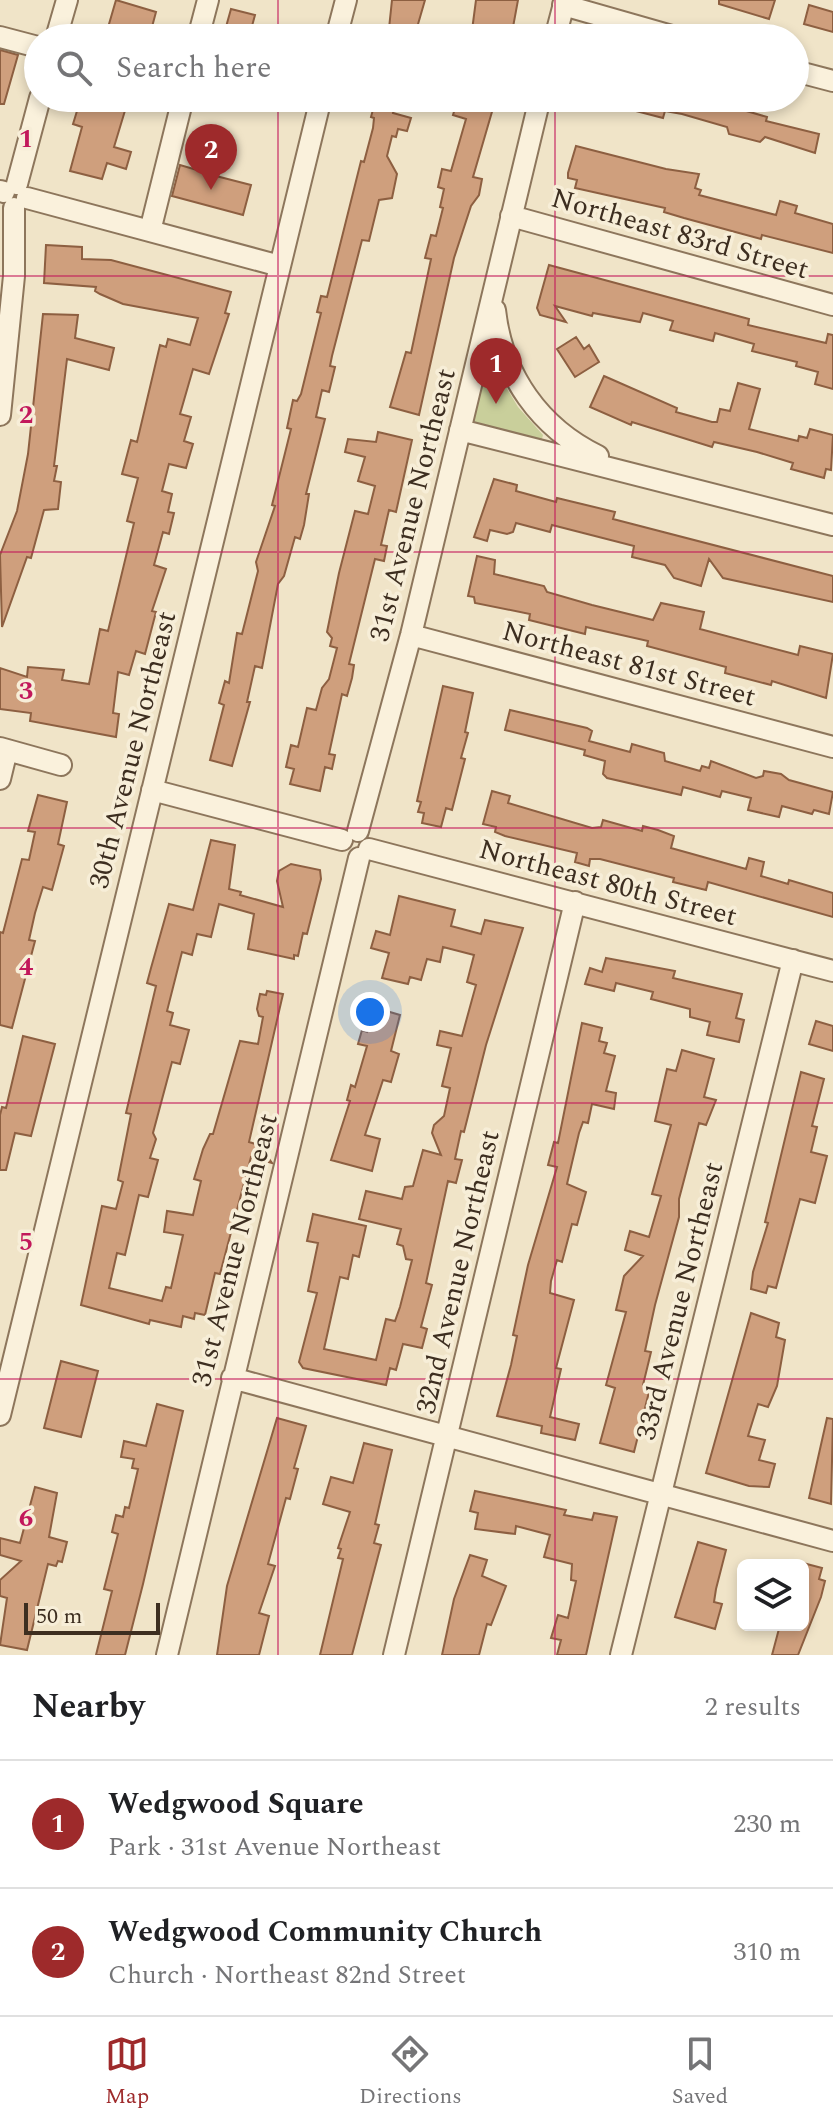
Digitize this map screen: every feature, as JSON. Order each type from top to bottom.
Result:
[{"type":"street","points":[[60,24],[67,0]]},
{"type":"street","points":[[202,24],[208,0]]},
{"type":"street","points":[[340,24],[346,0]]},
{"type":"street","points":[[559,24],[564,3],[633,24]]},
{"type":"street","points":[[0,37],[24,43]]},
{"type":"street","points":[[809,75],[833,81]]},
{"type":"street","points":[[0,415],[12,302],[12,194],[36,112]]},
{"type":"street","points":[[150,231],[180,112]]},
{"type":"street","name":"30th Avenue Northeast","points":[[0,1415],[318,112]]},
{"type":"street","name":"31st Avenue Northeast","points":[[350,835],[411,635],[537,112]]},
{"type":"street","points":[[12,194],[280,266]]},
{"type":"street","name":"Northeast 83rd Street","points":[[511,216],[833,305]]},
{"type":"street","points":[[493,294],[501,349],[529,400],[563,438],[634,474]]},
{"type":"street","points":[[460,430],[833,525]]},
{"type":"street","name":"Northeast 81st Street","points":[[411,635],[833,747]]},
{"type":"street","points":[[0,779],[4,749],[61,765]]},
{"type":"street","points":[[152,790],[350,835],[345,854],[364,853]]},
{"type":"street","name":"31st Avenue Northeast","points":[[167,1655],[232,1378],[364,853]]},
{"type":"street","name":"Northeast 80th Street","points":[[364,853],[575,902],[833,971]]},
{"type":"street","name":"32nd Avenue Northeast","points":[[394,1655],[575,902]]},
{"type":"street","name":"33rd Avenue Northeast","points":[[621,1655],[793,960]]},
{"type":"street","points":[[232,1378],[833,1541]]},
{"type":"green space","points":[[494,367],[518,407],[543,435],[542,439],[475,423],[473,417],[485,372]]},
{"type":"building","points":[[116,0],[156,12],[153,24],[109,24]]},
{"type":"building","points":[[392,0],[425,0],[418,24],[389,24]]},
{"type":"building","points":[[476,0],[518,0],[514,24],[473,24]]},
{"type":"building","points":[[719,0],[775,0],[769,19],[719,4]]},
{"type":"building","points":[[809,5],[833,12],[833,32],[804,24]]},
{"type":"building","points":[[231,9],[255,15],[253,24],[227,24]]},
{"type":"building","points":[[0,50],[18,55],[4,104],[0,104]]},
{"type":"building","points":[[77,112],[125,112],[114,147],[131,152],[126,169],[107,163],[102,179],[70,171],[82,127],[73,124]]},
{"type":"building","points":[[372,112],[393,112],[411,118],[407,131],[398,129],[396,137],[392,136],[387,156],[397,174],[392,198],[379,200],[369,241],[362,240],[332,356],[330,366],[335,367],[329,392],[322,390],[316,417],[325,419],[306,494],[309,494],[304,525],[300,539],[295,537],[284,576],[278,584],[262,668],[255,666],[247,702],[250,702],[232,766],[210,760],[224,705],[219,703],[225,681],[229,683],[237,633],[242,634],[258,571],[256,562],[275,506],[272,505],[291,429],[287,428],[293,400],[297,401],[301,394],[321,313],[317,312],[321,296],[327,297],[361,161],[364,162],[373,128],[374,118],[371,117]]},
{"type":"building","points":[[454,112],[492,112],[473,177],[482,179],[479,195],[471,206],[454,258],[419,415],[390,407],[406,352],[411,353],[431,259],[425,258],[431,235],[436,236],[443,208],[440,207],[444,189],[438,187],[442,169],[451,171],[466,119],[453,115]]},
{"type":"building","points":[[640,112],[665,112],[663,118]]},
{"type":"building","points":[[671,112],[750,112],[767,117],[766,121],[819,134],[815,153],[765,137],[760,142],[729,134],[727,127]]},
{"type":"building","points":[[576,146],[666,169],[699,174],[695,188],[701,190],[699,195],[776,215],[780,201],[797,206],[795,213],[833,224],[833,253],[762,235],[761,239],[664,212],[665,208],[575,188],[577,180],[568,178],[568,173]]},
{"type":"building","points":[[199,164],[218,169],[216,176],[251,185],[243,215],[172,196],[180,165],[197,170]]},
{"type":"building","points":[[46,245],[82,247],[82,259],[111,260],[231,292],[225,313],[229,314],[209,374],[193,369],[180,414],[191,417],[184,441],[193,444],[186,468],[169,464],[162,491],[172,494],[168,512],[174,513],[169,534],[163,532],[154,565],[166,569],[152,611],[156,612],[145,654],[136,651],[129,675],[118,672],[113,713],[119,714],[116,737],[30,721],[31,713],[0,709],[0,668],[27,677],[28,667],[64,670],[62,680],[89,684],[100,629],[108,631],[134,523],[127,521],[138,478],[122,474],[131,440],[137,442],[160,345],[166,347],[168,339],[190,345],[198,318],[123,304],[95,291],[96,287],[44,283]]},
{"type":"building","points":[[549,265],[749,319],[748,325],[826,343],[828,334],[833,335],[833,389],[815,384],[818,372],[796,366],[797,362],[752,351],[754,344],[715,333],[713,341],[670,330],[673,321],[643,313],[640,322],[593,313],[592,316],[555,306],[566,322],[540,315],[537,308]]},
{"type":"building","points":[[43,314],[78,315],[75,338],[114,348],[109,370],[67,359],[54,466],[57,466],[54,481],[61,482],[58,509],[44,510],[31,558],[27,557],[2,627],[0,555],[17,511],[28,454]]},
{"type":"building","points":[[576,337],[584,349],[589,345],[599,362],[575,377],[557,349]]},
{"type":"building","points":[[604,376],[677,408],[676,412],[712,422],[717,422],[720,409],[730,411],[738,383],[760,389],[749,429],[798,441],[799,436],[807,438],[810,429],[833,435],[831,470],[826,469],[824,478],[791,469],[793,463],[757,452],[714,442],[712,447],[632,422],[631,425],[590,407]]},
{"type":"building","points":[[378,432],[412,440],[396,512],[389,510],[381,545],[387,546],[384,561],[375,559],[349,664],[354,665],[352,678],[347,696],[342,694],[329,754],[335,755],[332,769],[325,767],[320,791],[290,784],[294,769],[286,767],[291,745],[298,747],[307,708],[316,710],[322,688],[329,679],[337,648],[330,646],[332,638],[327,632],[339,573],[355,511],[368,514],[375,486],[358,481],[365,457],[345,452],[348,439],[376,442]]},
{"type":"building","points":[[494,479],[517,485],[516,491],[556,502],[557,498],[615,512],[613,519],[833,576],[833,602],[723,578],[709,559],[701,586],[674,578],[665,565],[632,557],[634,546],[552,525],[550,532],[516,523],[513,532],[507,534],[490,530],[487,541],[474,537]]},
{"type":"building","points":[[477,556],[495,560],[494,574],[544,586],[547,592],[592,605],[653,620],[661,603],[704,612],[700,629],[798,655],[800,646],[833,654],[826,698],[772,681],[771,685],[725,673],[726,667],[647,646],[648,641],[586,627],[585,634],[529,620],[530,614],[475,603],[474,597],[468,596]]},
{"type":"building","points":[[443,686],[473,693],[461,758],[465,759],[452,810],[446,808],[441,827],[422,823],[424,813],[418,812],[421,802],[417,801]]},
{"type":"building","points":[[510,710],[587,728],[592,731],[589,741],[630,752],[632,744],[664,753],[665,761],[700,771],[702,766],[709,768],[711,761],[756,778],[763,776],[764,771],[781,774],[789,780],[833,792],[829,814],[814,810],[812,814],[782,806],[779,817],[748,810],[751,798],[722,791],[720,797],[683,787],[681,795],[607,778],[603,774],[605,761],[584,755],[585,750],[505,730]]},
{"type":"building","points":[[492,791],[510,796],[508,803],[592,828],[601,827],[603,820],[642,831],[643,826],[658,830],[674,836],[671,848],[746,869],[749,858],[764,862],[761,876],[788,884],[789,880],[833,893],[833,917],[708,882],[706,890],[673,882],[674,878],[600,859],[590,859],[589,866],[575,862],[577,853],[505,836],[495,832],[496,827],[483,824]]},
{"type":"building","points":[[38,795],[67,802],[58,844],[64,846],[52,890],[43,887],[35,913],[29,940],[35,941],[12,1028],[0,1025],[0,932],[3,933],[22,859],[29,860],[35,832],[28,831]]},
{"type":"building","points":[[211,840],[235,845],[229,889],[241,892],[240,895],[283,907],[277,881],[279,871],[291,864],[320,870],[321,879],[307,934],[303,933],[298,956],[294,955],[294,959],[248,949],[254,914],[219,904],[211,937],[197,934],[192,955],[182,952],[167,1011],[173,1013],[170,1025],[189,1030],[180,1064],[172,1062],[153,1133],[156,1139],[150,1158],[158,1160],[148,1197],[139,1195],[125,1255],[117,1253],[109,1288],[162,1301],[166,1287],[171,1288],[183,1235],[164,1232],[167,1211],[193,1215],[201,1181],[194,1179],[203,1149],[210,1134],[213,1134],[240,1041],[258,1044],[263,1017],[259,1016],[257,1009],[260,994],[266,995],[267,991],[283,994],[249,1142],[259,1145],[272,1163],[251,1157],[220,1274],[215,1273],[205,1315],[195,1313],[194,1319],[183,1316],[181,1327],[150,1320],[149,1324],[81,1305],[102,1206],[116,1209],[123,1182],[118,1180],[131,1114],[126,1113],[156,986],[147,983],[151,968],[169,904],[193,910]]},
{"type":"building","points":[[399,896],[455,910],[451,926],[481,934],[485,920],[523,928],[486,1045],[464,1132],[461,1131],[455,1159],[462,1160],[456,1183],[448,1181],[426,1283],[432,1285],[421,1327],[427,1329],[422,1348],[403,1344],[396,1370],[390,1368],[386,1385],[303,1368],[299,1362],[317,1293],[308,1291],[318,1243],[307,1241],[313,1214],[366,1226],[359,1257],[353,1255],[348,1279],[340,1277],[324,1349],[376,1360],[386,1319],[395,1321],[412,1260],[406,1259],[403,1246],[397,1244],[401,1229],[359,1219],[366,1191],[402,1199],[405,1187],[413,1186],[423,1150],[441,1155],[432,1133],[434,1125],[444,1116],[450,1088],[442,1086],[451,1048],[437,1045],[440,1031],[462,1036],[476,985],[467,982],[474,955],[443,947],[440,962],[427,959],[421,980],[410,977],[408,984],[382,978],[389,953],[371,948],[376,931],[390,935]]},
{"type":"building","points":[[606,958],[675,971],[673,978],[742,994],[736,1018],[744,1020],[739,1042],[707,1035],[710,1022],[690,1017],[690,1009],[651,999],[653,992],[616,983],[614,991],[585,984],[590,968],[602,972]]},
{"type":"building","points":[[373,1007],[400,1015],[391,1051],[399,1054],[391,1082],[383,1080],[365,1135],[380,1139],[372,1171],[331,1160],[350,1101],[347,1100],[351,1085],[355,1087],[367,1046],[358,1044],[362,1030],[367,1032]]},
{"type":"building","points":[[816,1021],[833,1026],[833,1051],[809,1044]]},
{"type":"building","points":[[582,1023],[602,1028],[599,1041],[607,1043],[604,1053],[615,1056],[606,1091],[616,1093],[614,1109],[592,1104],[588,1123],[583,1122],[579,1133],[567,1184],[586,1192],[577,1225],[572,1224],[562,1262],[557,1260],[551,1281],[550,1293],[574,1300],[556,1368],[561,1369],[550,1417],[579,1424],[575,1440],[541,1433],[542,1426],[497,1416],[517,1336],[513,1335],[528,1265],[557,1167],[548,1165],[554,1142],[558,1143]]},
{"type":"building","points":[[23,1036],[55,1044],[31,1136],[15,1133],[6,1170],[0,1170],[0,1115],[2,1107],[6,1108]]},
{"type":"building","points":[[682,1050],[714,1059],[704,1097],[716,1100],[706,1125],[699,1123],[679,1199],[679,1217],[645,1351],[651,1352],[643,1385],[649,1392],[634,1452],[600,1443],[615,1388],[606,1385],[626,1312],[616,1310],[624,1276],[643,1256],[625,1250],[630,1231],[649,1237],[661,1196],[652,1194],[671,1125],[655,1121],[667,1069],[676,1071]]},
{"type":"building","points":[[801,1072],[824,1079],[812,1126],[817,1127],[811,1152],[827,1156],[815,1203],[800,1199],[776,1288],[768,1286],[766,1293],[751,1289],[753,1272],[768,1223],[765,1222]]},
{"type":"building","points":[[751,1313],[779,1323],[776,1337],[785,1340],[777,1386],[768,1407],[758,1404],[748,1436],[765,1440],[759,1460],[775,1464],[769,1487],[749,1486],[706,1473]]},
{"type":"building","points":[[61,1361],[98,1371],[81,1437],[44,1428]]},
{"type":"building","points":[[157,1404],[183,1411],[143,1584],[125,1655],[96,1655],[112,1591],[104,1589],[118,1534],[112,1532],[116,1515],[123,1517],[125,1507],[129,1508],[138,1469],[132,1468],[134,1459],[121,1457],[124,1441],[146,1446]]},
{"type":"building","points":[[277,1418],[306,1426],[294,1468],[298,1469],[290,1499],[286,1498],[268,1564],[275,1566],[259,1613],[269,1616],[259,1655],[217,1655],[227,1586]]},
{"type":"building","points":[[827,1418],[833,1419],[831,1504],[809,1498]]},
{"type":"building","points":[[364,1443],[392,1450],[375,1524],[379,1525],[374,1543],[381,1545],[352,1655],[320,1655],[343,1559],[338,1558],[341,1549],[338,1548],[350,1512],[323,1504],[331,1477],[353,1483]]},
{"type":"building","points":[[35,1487],[57,1493],[49,1537],[67,1542],[62,1562],[58,1561],[56,1566],[48,1564],[27,1650],[0,1645],[7,1598],[0,1596],[0,1580],[21,1561],[0,1555],[0,1538],[20,1543]]},
{"type":"building","points":[[475,1491],[566,1510],[564,1515],[592,1520],[594,1513],[617,1517],[586,1655],[557,1655],[561,1640],[551,1638],[558,1615],[568,1618],[576,1581],[571,1580],[572,1564],[544,1557],[550,1535],[516,1526],[515,1534],[475,1529],[478,1513],[470,1511]]},
{"type":"building","points":[[698,1542],[726,1550],[714,1602],[722,1604],[715,1629],[675,1617]]},
{"type":"building","points":[[470,1555],[487,1560],[482,1576],[506,1586],[491,1625],[487,1624],[479,1655],[442,1655],[454,1599]]},
{"type":"building","points":[[809,1565],[822,1568],[819,1579],[825,1581],[809,1627]]},
{"type":"building","points":[[778,1631],[808,1631],[798,1655],[772,1655]]},
{"type":"place","name":"Wedgwood Community Church","points":[[211,190]]},
{"type":"place","name":"Wedgwood Square","points":[[496,404]]}]
